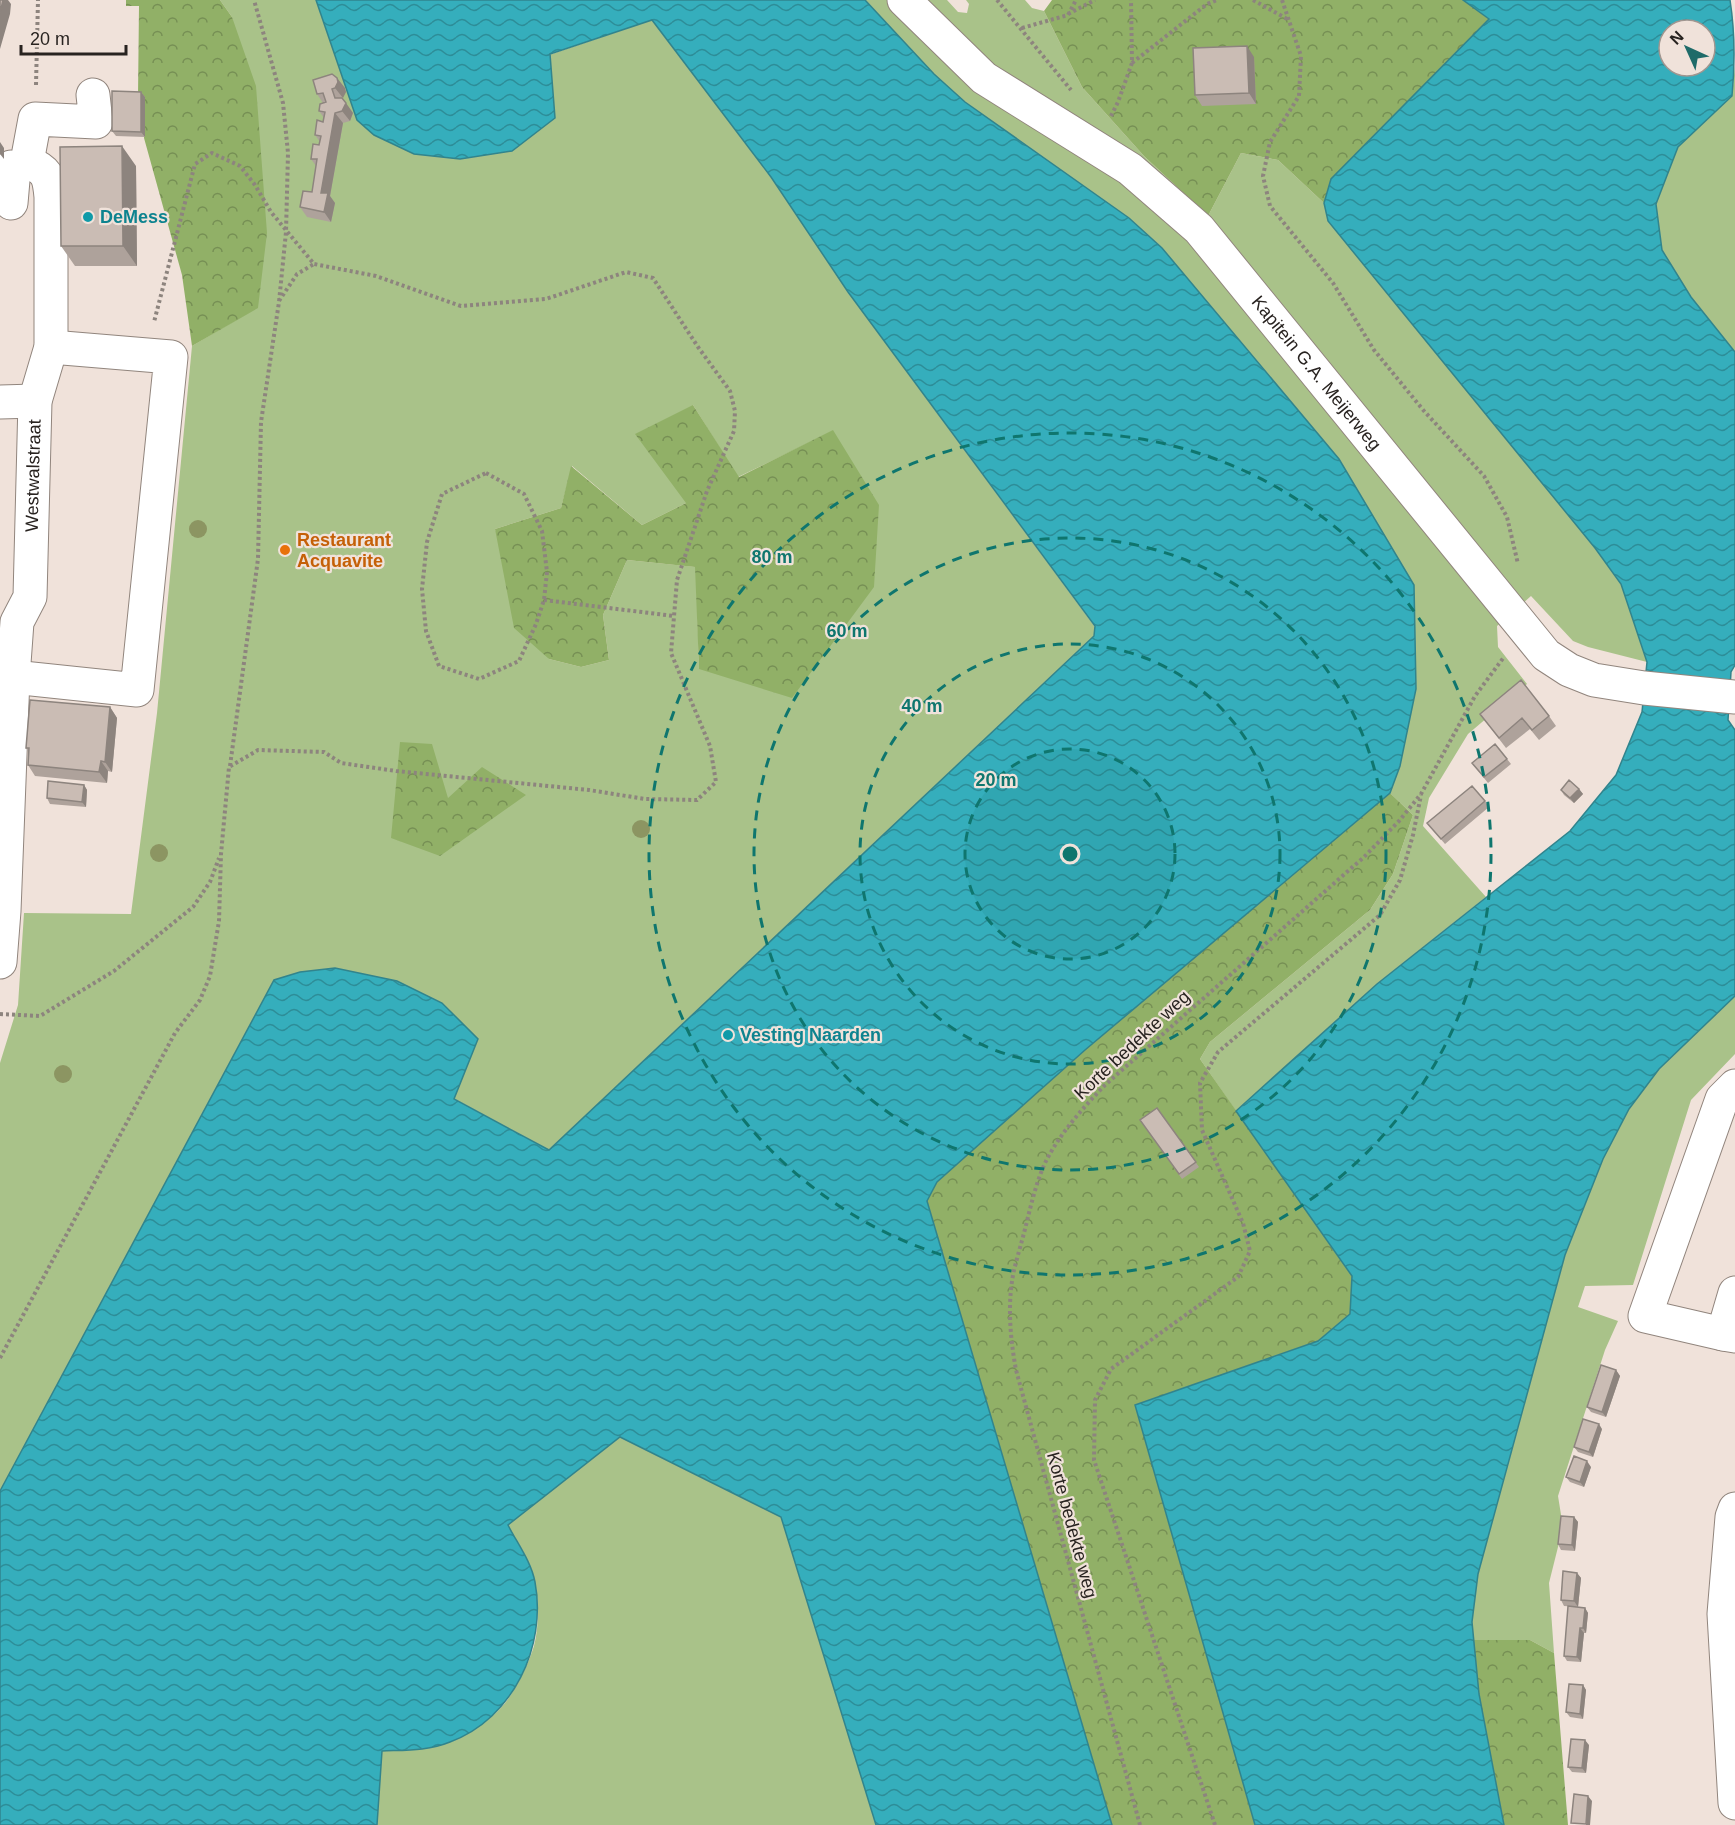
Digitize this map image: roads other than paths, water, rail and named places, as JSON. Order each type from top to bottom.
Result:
[{"type":"street","name":"Kapitein G.A. Meijerweg","points":[[904,0],[984,78],[1130,169],[1199,229],[1546,655],[1569,670],[1594,680],[1644,688],[1732,696]]},
{"type":"street","points":[[11,203],[12,166],[35,119],[96,122],[93,96]]},
{"type":"street","name":"Westwalstraat","points":[[0,962],[13,677],[8,622],[30,597],[35,401],[51,347],[49,177],[40,167],[12,166]]},
{"type":"street","points":[[13,677],[137,690],[171,357],[51,347]]},
{"type":"street","points":[[0,402],[35,401]]},
{"type":"street","points":[[1735,1086],[1722,1099],[1645,1316],[1729,1335],[1735,1293]]},
{"type":"street","points":[[1735,1509],[1732,1517],[1724,1614],[1735,1803]]},
{"type":"water","points":[[316,0],[865,0],[934,74],[965,102],[1129,218],[1162,248],[1339,459],[1414,585],[1416,689],[1400,766],[1390,793],[1085,1050],[937,1182],[927,1201],[1112,1825],[876,1825],[781,1517],[620,1437],[508,1525],[523,1552],[535,1582],[536,1631],[521,1677],[508,1698],[492,1716],[472,1731],[450,1742],[433,1747],[382,1751],[377,1825],[0,1825],[0,1491],[274,980],[300,972],[335,968],[397,981],[442,1003],[478,1039],[454,1099],[549,1150],[1094,636],[1095,626],[848,292],[771,177],[652,20],[550,54],[555,118],[512,151],[460,159],[414,154],[374,135],[357,120]]},
{"type":"water","points":[[1463,0],[1730,0],[1734,48],[1732,96],[1678,147],[1656,204],[1662,250],[1691,297],[1735,352],[1735,665],[1731,672],[1728,720],[1735,730],[1735,996],[1659,1069],[1629,1109],[1603,1159],[1565,1255],[1478,1574],[1472,1622],[1479,1694],[1504,1825],[1255,1825],[1135,1405],[1318,1341],[1350,1314],[1352,1276],[1236,1111],[1377,984],[1570,831],[1616,775],[1642,712],[1647,662],[1621,584],[1595,548],[1328,221],[1324,203],[1331,179],[1489,19]]},
{"type":"place","name":"DeMess","points":[[88,217]]},
{"type":"place","name":"Restaurant Acquavite","points":[[285,550]]},
{"type":"place","name":"Vesting Naarden","points":[[728,1035]]}]
